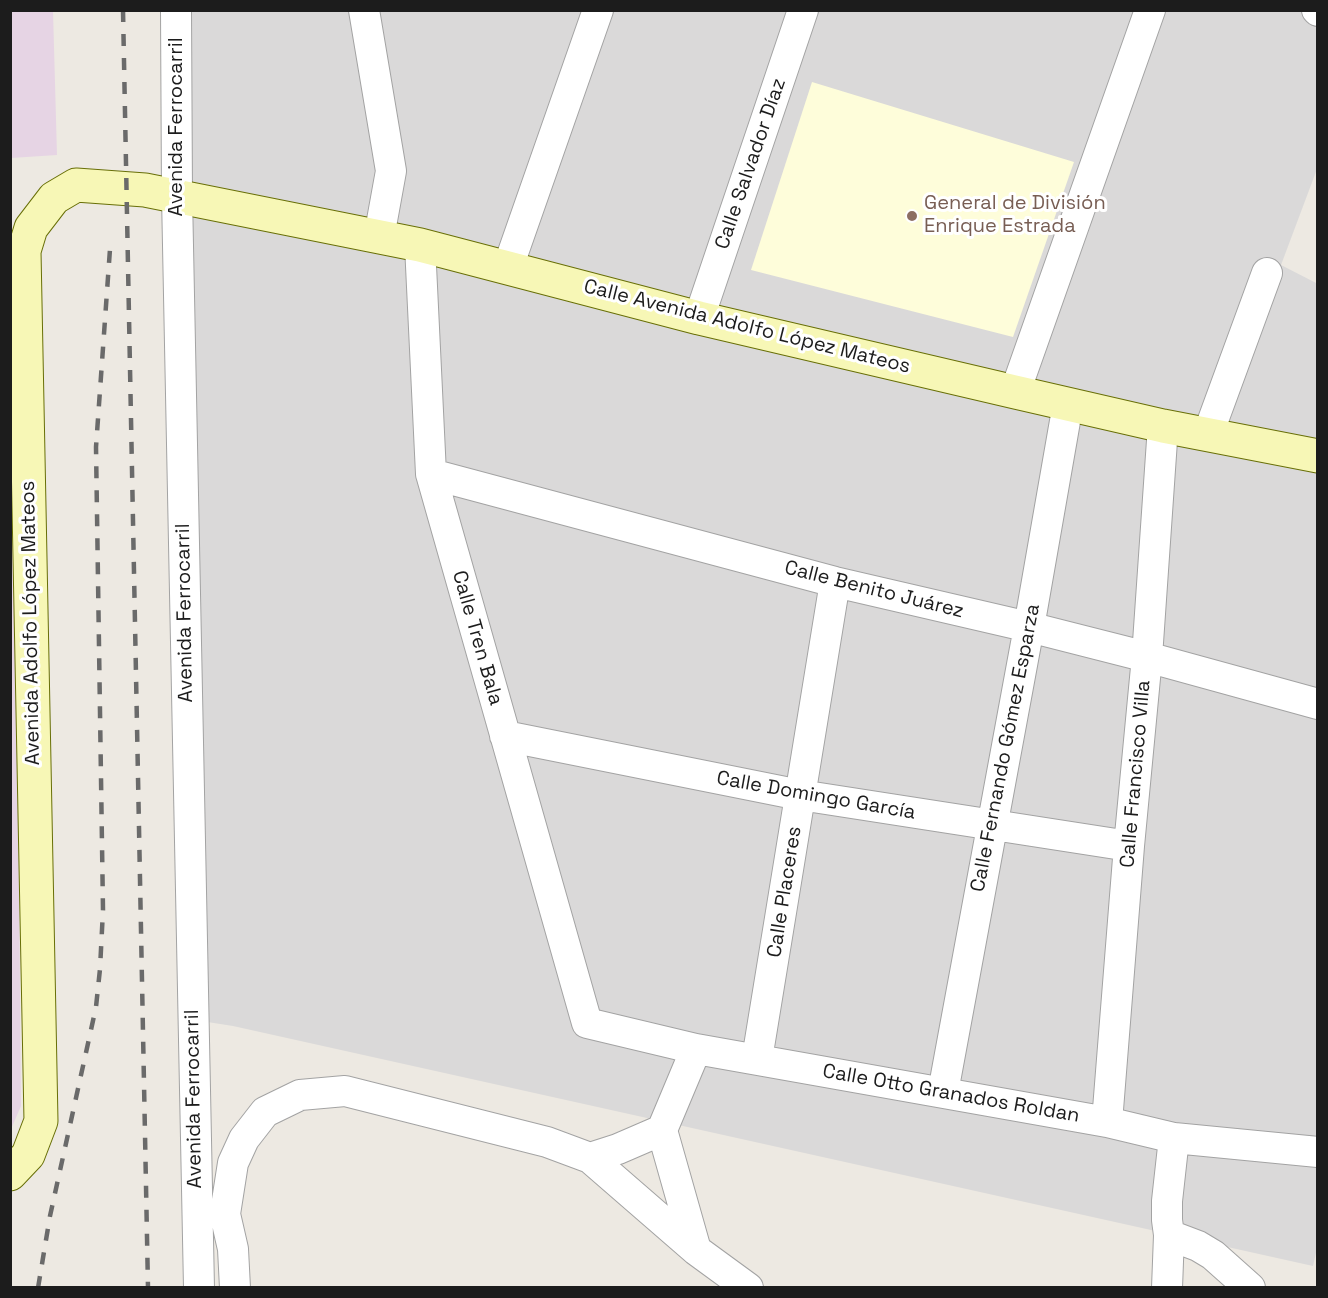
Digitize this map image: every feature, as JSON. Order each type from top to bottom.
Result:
[{"type":"street","name":"Avenida Ferrocarril","points":[[176,10],[177,196],[199,1287]]},
{"type":"street","points":[[364,10],[391,171],[379,237]]},
{"type":"street","points":[[508,267],[598,10]]},
{"type":"street","name":"Calle Salvador Díaz","points":[[699,318],[803,10]]},
{"type":"street","points":[[1014,392],[1150,10]]},
{"type":"street","name":"Avenida Adolfo López Mateos","points":[[10,1174],[28,1155],[41,1121],[24,250],[31,228],[54,198],[76,186],[145,190],[177,196]]},
{"type":"street","name":"Calle Avenida Adolfo López Mateos","points":[[177,196],[420,245],[699,318],[1163,426],[1317,456]]},
{"type":"street","name":"Calle Tren Bala","points":[[420,245],[431,474],[586,1023]]},
{"type":"street","points":[[1208,434],[1267,273]]},
{"type":"street","name":"Calle Fernando Gómez Esparza","points":[[943,1092],[1068,404]]},
{"type":"street","name":"Calle Francisco Villa","points":[[1107,1122],[1147,657],[1163,426]]},
{"type":"street","name":"Calle Benito Juárez","points":[[431,474],[835,582],[1029,627],[1317,704]]},
{"type":"street","name":"Calle Placeres","points":[[758,1059],[835,582]]},
{"type":"street","name":"Calle Domingo García","points":[[506,736],[800,795],[1129,846]]},
{"type":"street","name":"Calle Otto Granados Roldan","points":[[586,1023],[696,1049],[1107,1122],[1174,1138],[1317,1152]]},
{"type":"street","points":[[696,1049],[662,1130],[696,1250]]},
{"type":"street","points":[[235,1287],[233,1249],[225,1214],[233,1163],[244,1139],[265,1112],[300,1095],[345,1092],[547,1142],[591,1158],[696,1250],[748,1287]]},
{"type":"street","points":[[591,1158],[662,1130]]},
{"type":"street","points":[[1167,1287],[1169,1234],[1167,1201],[1174,1138]]},
{"type":"street","points":[[196,1216],[225,1214]]},
{"type":"street","points":[[1169,1234],[1213,1255],[1250,1287]]},
{"type":"shaded area","points":[[11,10],[53,11],[57,155],[11,158]]},
{"type":"shaded area","points":[[168,11],[1317,11],[1317,169],[1281,265],[1318,284],[1318,1244],[1313,1266],[233,1026],[182,1018]]},
{"type":"shaded area","name":"General de División Enrique Estrada","points":[[812,82],[1074,162],[1013,337],[751,270]]},
{"type":"shaded area","points":[[10,405],[16,562],[21,1106],[11,1129]]},
{"type":"railway","points":[[123,10],[148,1288]]},
{"type":"railway","points":[[38,1288],[50,1216],[96,1007],[100,969],[103,910],[96,447],[110,249]]},
{"type":"place","name":"General de División Enrique Estrada","points":[[912,216]]}]
